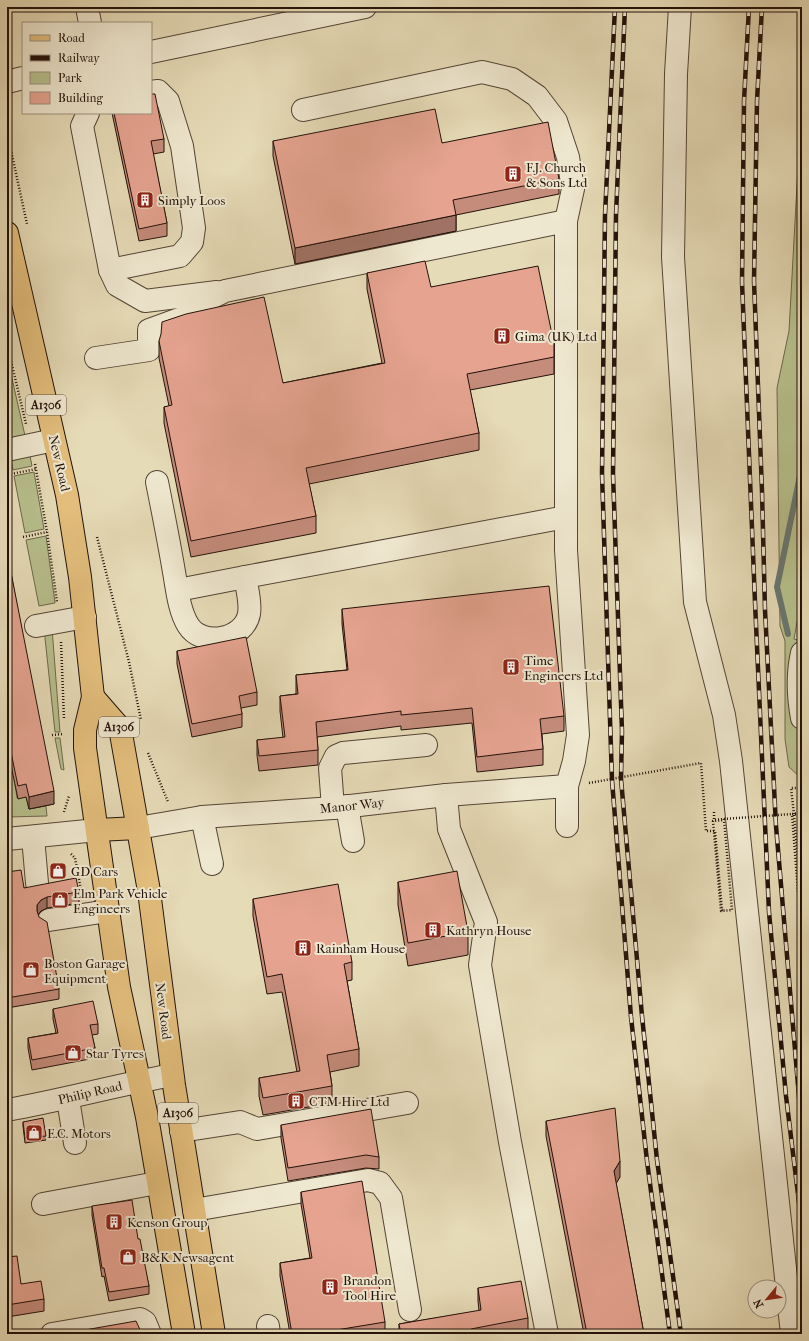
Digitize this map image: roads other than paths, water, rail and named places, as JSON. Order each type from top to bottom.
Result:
[{"type":"main road","name":"New Road","points":[[7,233],[11,268],[67,495],[85,616],[93,697],[85,730],[89,780],[119,987],[140,1081],[184,1334]]},
{"type":"main road","name":"New Road","points":[[93,697],[120,728],[149,891],[172,1075],[214,1334]]},
{"type":"main road","points":[[97,830],[138,828]]},
{"type":"street","points":[[87,7],[90,22]]},
{"type":"street","points":[[152,52],[315,12],[365,7]]},
{"type":"street","points":[[680,7],[676,74],[673,257],[696,602],[724,715],[731,761],[792,1334]]},
{"type":"street","points":[[303,110],[482,72],[512,79],[537,96],[556,121],[568,158],[573,190],[566,221],[566,550],[578,735],[574,761],[567,786],[567,826]]},
{"type":"street","points":[[7,82],[22,78]]},
{"type":"street","points":[[110,270],[180,256],[192,242],[194,228],[182,146],[168,101],[158,91],[152,92]]},
{"type":"street","points":[[88,114],[82,126],[110,270],[117,285],[145,301],[224,291],[566,221]]},
{"type":"street","points":[[96,358],[149,350],[149,330],[182,318],[203,302],[224,291]]},
{"type":"street","points":[[7,450],[54,440]]},
{"type":"street","points":[[157,482],[184,617],[195,633],[214,639],[227,637],[246,624],[249,614],[249,601],[245,578]]},
{"type":"street","points":[[178,590],[566,517]]},
{"type":"street","points":[[36,626],[85,616]]},
{"type":"street","points":[[802,653],[799,665],[798,699],[802,718]]},
{"type":"street","points":[[353,841],[340,807],[330,768],[336,756],[342,753],[426,744]]},
{"type":"street","name":"Manor Way","points":[[138,828],[202,817],[340,807],[446,795],[567,786]]},
{"type":"street","points":[[446,795],[449,829],[486,922],[480,965],[510,1142],[547,1334]]},
{"type":"street","points":[[202,817],[212,864]]},
{"type":"street","points":[[7,839],[33,838],[97,830]]},
{"type":"street","points":[[33,838],[37,883]]},
{"type":"street","points":[[50,920],[108,911]]},
{"type":"street","name":"Philip Road","points":[[7,1108],[68,1098],[172,1075]]},
{"type":"street","points":[[68,1098],[75,1143]]},
{"type":"street","points":[[181,1131],[240,1122],[257,1128],[407,1103]]},
{"type":"street","points":[[194,1210],[368,1180],[380,1183],[391,1198],[410,1310]]},
{"type":"street","points":[[43,1204],[157,1183]]},
{"type":"street","points":[[52,1334],[140,1319],[145,1322],[150,1334]]},
{"type":"waterway","points":[[788,634],[777,587],[802,466]]},
{"type":"railway","points":[[615,7],[605,215],[602,474],[612,780],[631,1017],[647,1161],[670,1334]]},
{"type":"railway","points":[[625,7],[616,215],[613,474],[622,731],[621,779],[642,1016],[657,1160],[681,1334]]},
{"type":"railway","points":[[749,7],[744,101],[742,282],[755,602],[769,912],[786,1096],[802,1227]]},
{"type":"railway","points":[[762,7],[757,101],[754,281],[765,610],[776,826],[802,1132]]},
{"type":"place","name":"F.J. Church & Sons Ltd","points":[[513,174]]},
{"type":"place","name":"Simply Loos","points":[[145,200]]},
{"type":"place","name":"Gima (UK) Ltd","points":[[502,336]]},
{"type":"place","name":"Time Engineers Ltd","points":[[511,667]]},
{"type":"place","name":"GD Cars","points":[[58,871]]},
{"type":"place","name":"Elm Park Vehicle Engineers","points":[[60,900]]},
{"type":"place","name":"Kathryn House","points":[[433,930]]},
{"type":"place","name":"Rainham House","points":[[303,948]]},
{"type":"place","name":"Boston Garage Equipment","points":[[31,970]]},
{"type":"place","name":"Star Tyres","points":[[73,1053]]},
{"type":"place","name":"CTM Hire Ltd","points":[[296,1101]]},
{"type":"place","name":"E.C. Motors","points":[[34,1133]]},
{"type":"place","name":"Kenson Group","points":[[114,1222]]},
{"type":"place","name":"B&K Newsagent","points":[[128,1257]]},
{"type":"place","name":"Brandon Tool Hire","points":[[330,1287]]}]
